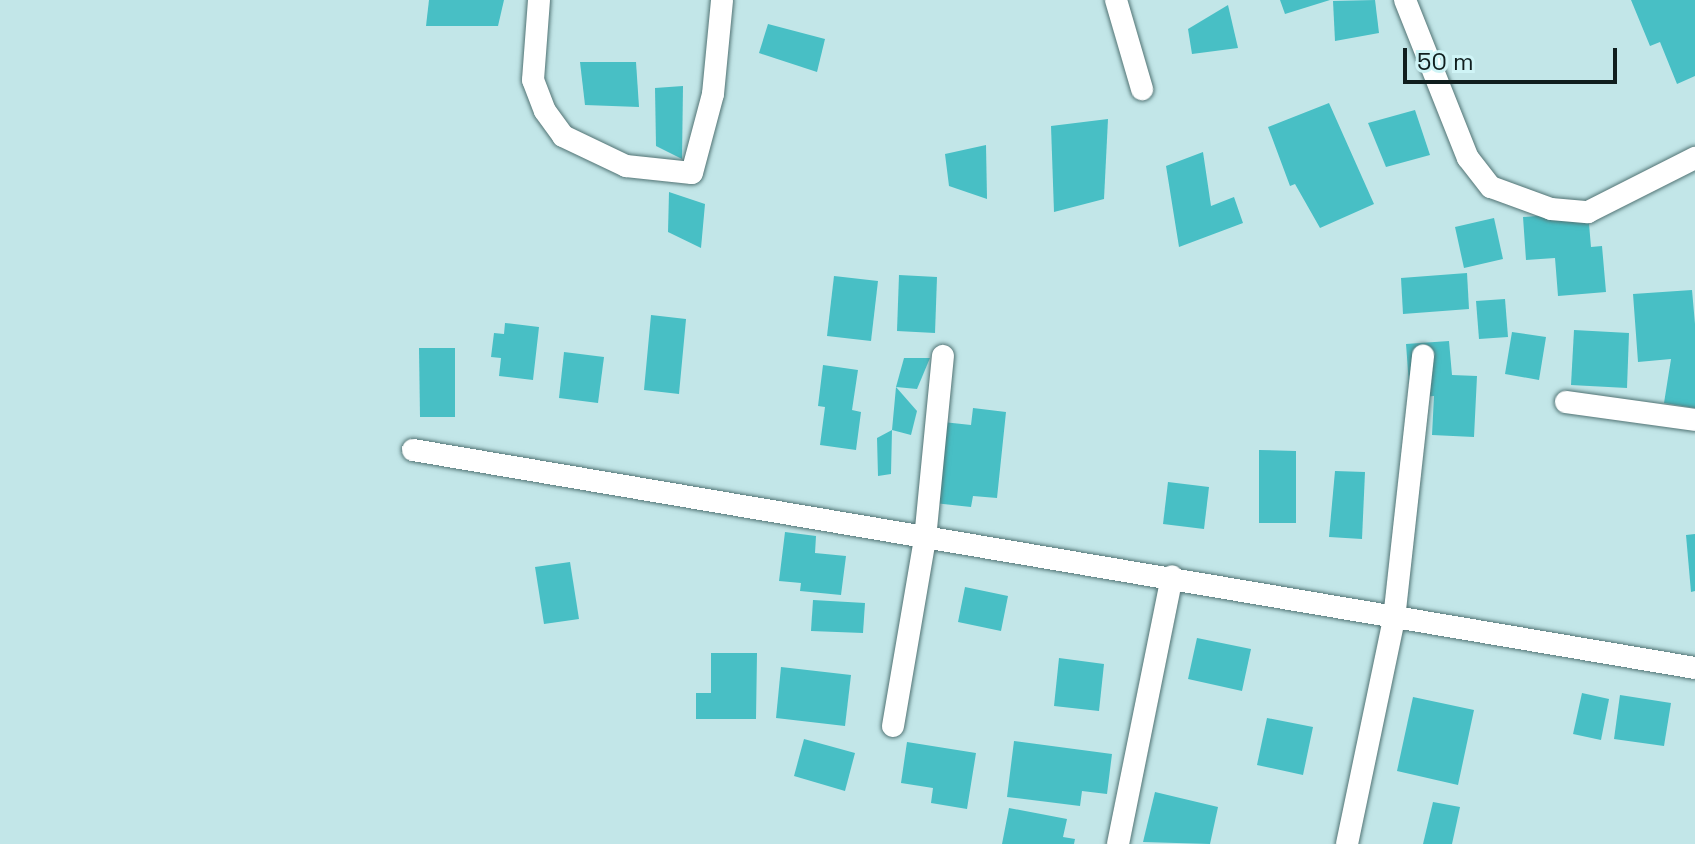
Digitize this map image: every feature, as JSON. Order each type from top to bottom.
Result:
[{"type":"street","points":[[539,0],[533,80],[545,111],[563,136],[626,166],[692,173],[713,94],[722,0]]},
{"type":"street","points":[[1116,0],[1142,89]]},
{"type":"street","points":[[1405,0],[1463,146],[1491,187],[1551,209],[1588,212],[1695,158]]},
{"type":"street","points":[[893,726],[925,539],[943,356]]},
{"type":"street","points":[[1347,844],[1394,619],[1419,425],[1423,356]]},
{"type":"street","points":[[1566,402],[1695,420]]},
{"type":"street","points":[[413,450],[925,539],[1172,576],[1694,675]]},
{"type":"street","points":[[1118,844],[1172,576]]},
{"type":"building","points":[[429,0],[504,0],[498,26],[426,26]]},
{"type":"building","points":[[1280,0],[1330,0],[1285,14]]},
{"type":"building","points":[[1375,0],[1379,33],[1335,41],[1333,1]]},
{"type":"building","points":[[1631,0],[1695,0],[1695,76],[1677,84],[1660,42],[1650,46]]},
{"type":"building","points":[[1228,5],[1238,48],[1192,54],[1188,29]]},
{"type":"building","points":[[768,24],[825,39],[817,72],[759,53]]},
{"type":"building","points":[[580,62],[636,62],[639,107],[585,105]]},
{"type":"building","points":[[683,86],[682,159],[656,146],[655,88]]},
{"type":"building","points":[[1329,103],[1374,204],[1320,228],[1295,184],[1290,186],[1268,127]]},
{"type":"building","points":[[1415,110],[1430,155],[1386,167],[1368,123]]},
{"type":"building","points":[[1108,119],[1104,199],[1054,212],[1051,126]]},
{"type":"building","points":[[986,145],[987,199],[949,186],[945,154]]},
{"type":"building","points":[[1203,152],[1211,206],[1234,197],[1243,223],[1179,247],[1166,166]]},
{"type":"building","points":[[669,192],[705,204],[701,248],[668,232]]},
{"type":"building","points":[[1588,212],[1591,247],[1602,246],[1606,292],[1558,296],[1555,258],[1526,260],[1523,217]]},
{"type":"building","points":[[1494,218],[1503,259],[1464,268],[1455,227]]},
{"type":"building","points":[[1467,273],[1469,309],[1403,314],[1401,278]]},
{"type":"building","points":[[899,275],[937,277],[935,333],[897,331]]},
{"type":"building","points":[[834,276],[878,281],[871,341],[827,336]]},
{"type":"building","points":[[1692,290],[1695,408],[1664,403],[1671,359],[1638,362],[1633,294]]},
{"type":"building","points":[[1505,299],[1508,337],[1479,339],[1476,301]]},
{"type":"building","points":[[651,315],[686,319],[679,394],[644,390]]},
{"type":"building","points":[[505,323],[539,327],[533,380],[499,376],[501,358],[491,357],[494,333],[504,334]]},
{"type":"building","points":[[1574,330],[1629,333],[1627,388],[1571,385]]},
{"type":"building","points":[[1512,332],[1546,337],[1539,380],[1505,374]]},
{"type":"building","points":[[1449,341],[1452,375],[1477,376],[1474,437],[1432,435],[1434,396],[1410,398],[1406,344]]},
{"type":"building","points":[[419,348],[455,348],[455,417],[420,417]]},
{"type":"building","points":[[564,352],[604,357],[598,403],[559,398]]},
{"type":"building","points":[[904,358],[930,358],[917,389],[896,387]]},
{"type":"building","points":[[823,365],[858,370],[852,410],[861,412],[856,450],[820,445],[825,407],[818,406]]},
{"type":"building","points":[[896,387],[917,411],[911,435],[892,430]]},
{"type":"building","points":[[973,408],[1006,412],[997,498],[973,496],[971,507],[934,503],[943,422],[971,425]]},
{"type":"building","points":[[892,430],[891,474],[878,476],[877,438]]},
{"type":"building","points":[[1259,450],[1296,451],[1296,523],[1259,523]]},
{"type":"building","points":[[1335,471],[1365,472],[1362,539],[1329,537]]},
{"type":"building","points":[[1168,482],[1209,487],[1204,529],[1163,524]]},
{"type":"building","points":[[785,532],[816,536],[815,553],[846,556],[841,595],[800,591],[801,583],[779,581]]},
{"type":"building","points":[[1695,534],[1695,591],[1691,592],[1686,535]]},
{"type":"building","points":[[570,562],[579,619],[544,624],[535,567]]},
{"type":"building","points":[[965,587],[1008,596],[1001,631],[958,622]]},
{"type":"building","points":[[813,600],[865,603],[863,633],[811,631]]},
{"type":"building","points":[[1197,638],[1251,649],[1242,691],[1188,679]]},
{"type":"building","points":[[711,653],[757,653],[756,719],[696,719],[696,693],[711,693]]},
{"type":"building","points":[[1059,658],[1104,664],[1099,711],[1054,706]]},
{"type":"building","points":[[781,667],[851,675],[845,726],[776,718]]},
{"type":"building","points":[[1582,693],[1609,699],[1601,740],[1573,734]]},
{"type":"building","points":[[1620,695],[1671,703],[1664,746],[1614,739]]},
{"type":"building","points":[[1413,697],[1474,710],[1458,785],[1397,771]]},
{"type":"building","points":[[1267,718],[1313,727],[1303,775],[1257,765]]},
{"type":"building","points":[[804,739],[855,753],[845,791],[794,776]]},
{"type":"building","points":[[1014,741],[1112,754],[1107,794],[1082,791],[1080,806],[1007,797]]},
{"type":"building","points":[[907,742],[976,753],[967,809],[931,803],[933,788],[901,783]]},
{"type":"building","points":[[1155,792],[1218,807],[1210,844],[1143,842]]},
{"type":"building","points":[[1433,802],[1460,807],[1452,844],[1423,844]]},
{"type":"building","points":[[1009,808],[1067,819],[1063,837],[1075,839],[1074,844],[1002,844]]}]
